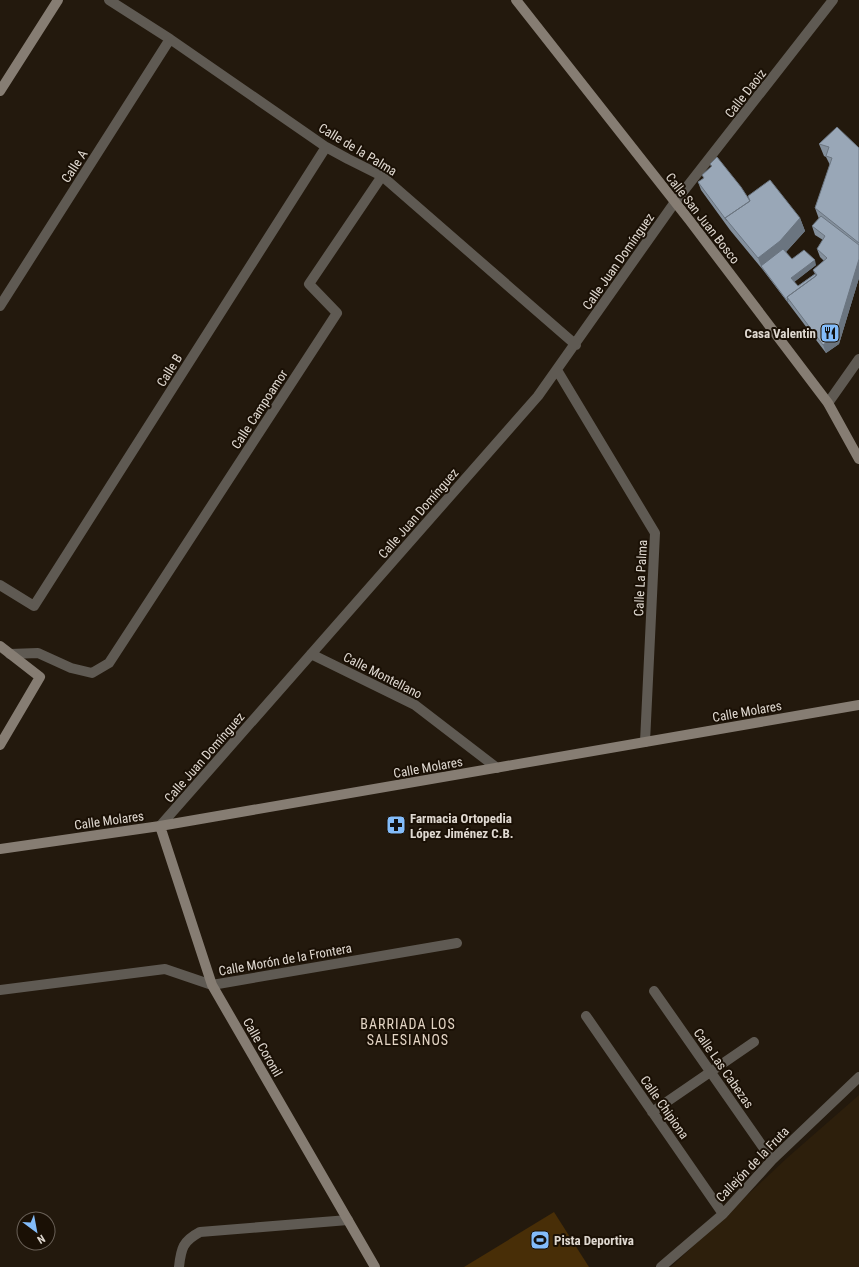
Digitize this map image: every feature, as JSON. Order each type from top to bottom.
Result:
[{"type":"street","points":[[0,91],[58,0]]},
{"type":"street","name":"Calle de la Palma","points":[[109,0],[326,147],[382,176],[576,345]]},
{"type":"street","name":"Calle San Juan Bosco","points":[[517,0],[676,202],[828,403],[859,458]]},
{"type":"street","name":"Calle Daoiz","points":[[676,202],[833,0]]},
{"type":"street","name":"Calle A","points":[[0,306],[170,40]]},
{"type":"street","name":"Calle B","points":[[0,585],[34,606],[326,147]]},
{"type":"street","name":"Calle Campoamor","points":[[10,654],[38,653],[71,668],[92,673],[109,663],[337,313],[309,284],[382,176]]},
{"type":"street","name":"Calle Juan Domínguez","points":[[160,826],[538,396],[576,345],[676,202]]},
{"type":"street","points":[[828,403],[859,359]]},
{"type":"street","name":"Calle La Palma","points":[[557,370],[655,532],[645,742]]},
{"type":"street","points":[[0,646],[40,677],[0,745]]},
{"type":"street","name":"Calle Montellano","points":[[311,654],[415,705],[497,768]]},
{"type":"street","name":"Calle Molares","points":[[0,849],[160,826],[859,705]]},
{"type":"street","name":"Calle Coronil","points":[[160,826],[212,985],[375,1267]]},
{"type":"street","name":"Calle Morón de la Frontera","points":[[0,990],[165,970],[212,985],[457,943]]},
{"type":"street","name":"Calle Las Cabezas","points":[[654,991],[772,1160]]},
{"type":"street","name":"Calle Chipiona","points":[[586,1016],[723,1214]]},
{"type":"street","points":[[652,1112],[754,1042]]},
{"type":"street","name":"Callejón de la Fruta","points":[[661,1267],[723,1214],[772,1160],[859,1077]]},
{"type":"street","points":[[180,1267],[180,1250],[190,1238],[200,1232],[348,1220]]},
{"type":"shaded area","points":[[859,1095],[859,1267],[671,1267],[787,1158]]},
{"type":"shaded area","name":"Pista Deportiva","points":[[554,1212],[589,1267],[464,1267]]},
{"type":"building","points":[[837,127],[859,148],[859,243],[815,208],[832,158],[826,156],[829,147],[819,144]]},
{"type":"building","points":[[717,157],[741,187],[750,201],[725,218],[727,221],[698,182],[704,178],[702,175],[712,166],[710,164]]},
{"type":"building","points":[[770,180],[800,218],[780,241],[758,258],[725,218],[750,201],[748,196]]},
{"type":"building","points":[[821,216],[859,245],[859,259],[836,335],[823,345],[787,297],[817,275],[813,270],[827,258],[817,249],[825,236],[812,226]]},
{"type":"building","points":[[783,249],[792,259],[804,250],[815,260],[791,278],[798,286],[815,274],[816,276],[787,297],[788,302],[761,266]]},
{"type":"place","name":"Casa Valentin","points":[[830,333]]},
{"type":"place","name":"Farmacia Ortopedia López Jiménez C.B.","points":[[396,825]]},
{"type":"place","name":"Pista Deportiva","points":[[540,1240]]},
{"type":"district","name":"BARRIADA LOS SALESIANOS","points":[[408,1032]]}]
